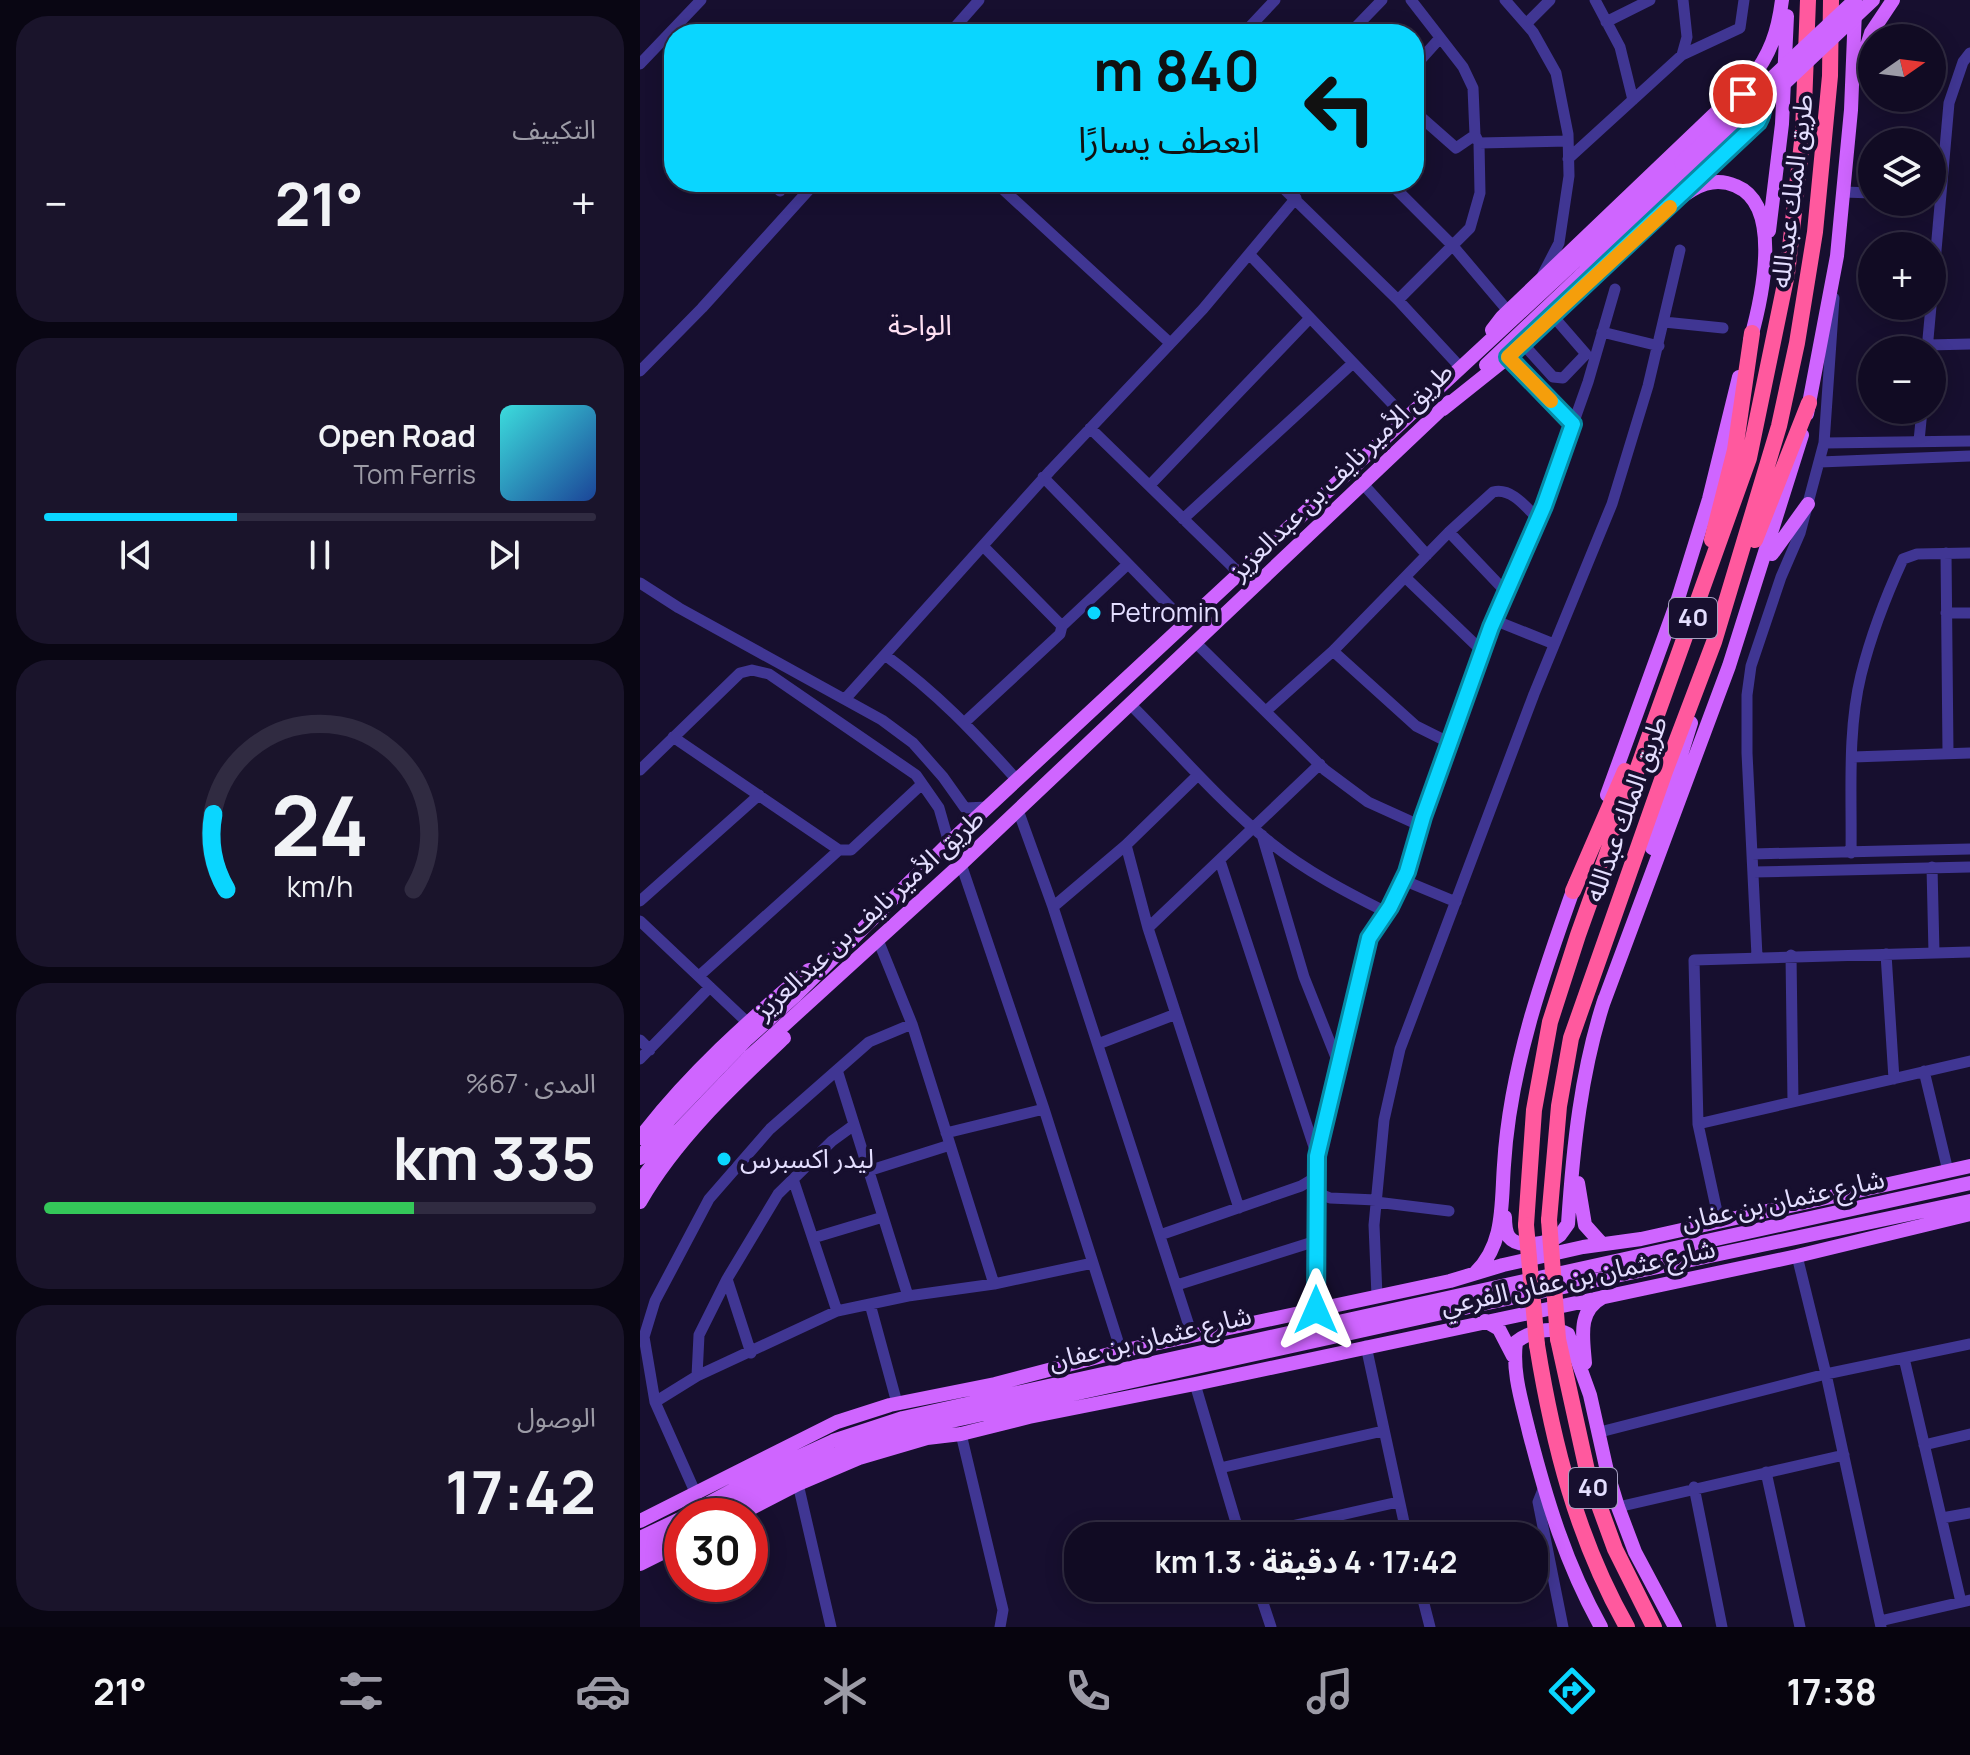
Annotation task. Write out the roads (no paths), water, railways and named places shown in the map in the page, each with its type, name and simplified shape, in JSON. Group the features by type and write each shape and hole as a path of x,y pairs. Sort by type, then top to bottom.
{"highway":[{"name":"طريق الملك عبدالله","path":"1627,1627 1596,1564 1565,1481 1549,1419 1537,1345 1526,1225 1534,1110 1550,1022 1578,935 1749,458 1787,274 1803,133 1808,0"},
{"name":"طريق الملك عبدالله","path":"1654,1627 1615,1549 1588,1475 1558,1339 1549,1220 1559,1106 1571,1038 1714,642 1779,426 1797,343 1817,216 1830,76 1831,0"},
{"path":"1573,891 1688,630 1735,450 1752,333"},
{"path":"1714,642 1809,403"}],"main road":[{"path":"1467,363 1508,311 1750,80 1769,54 1784,0"},
{"path":"1475,1273 1493,1250 1500,1230 1506,1133 1520,1062 1552,946 1677,602 1709,499 1752,333 1767,251 1782,124 1784,0"},
{"path":"1603,1004 1729,666 1798,452 1837,256 1851,110 1855,0"},
{"name":"طريق الأمير نايف بن عبدالعزيز","path":"640,1181 708,1097 1131,705 1443,409 1855,0"},
{"name":"طريق الأمير نايف بن عبدالعزيز","path":"640,1158 669,1120 737,1049 949,843 1406,418 1873,0"},
{"path":"1851,110 1863,53 1871,33 1893,0"},
{"path":"1443,409 1523,344 1679,199 1758,122 1762,116 1761,104 1755,96 1743,94 1713,118"},
{"path":"1679,199 1709,182 1731,183 1742,188 1760,208 1767,251"},
{"path":"1758,578 1779,540 1808,504"},
{"path":"1503,1185 1506,1228 1511,1240 1521,1244 1561,1235 1568,1224 1583,1084 1603,1004 1714,642"},
{"path":"640,1138 662,1109 748,1023 866,925"},
{"path":"640,1202 651,1183 740,1079 834,990 878,940"},
{"path":"1575,1158 1585,1225 1602,1244"},
{"name":"شارع عثمان بن عفان الفرعي","path":"640,1521 837,1422 897,1403 995,1384 1121,1351 1602,1244 1641,1239 1970,1166"},
{"path":"1915,1195 1970,1174"},
{"name":"شارع عثمان بن عفان","path":"719,1498 833,1441 903,1418 1970,1183"},
{"name":"شارع عثمان بن عفان","path":"745,1498 806,1466 892,1434 1970,1201"},
{"name":"شارع عثمان بن عفان الفرعي","path":"768,1499 859,1458 927,1438 961,1434 1029,1417 1797,1256 1970,1212"},
{"path":"1590,1395 1583,1332 1585,1314 1592,1303 1606,1295"},
{"path":"1218,1330 1417,1303"},
{"path":"1392,1341 1478,1305"},
{"path":"1485,1321 1499,1329 1514,1358"},
{"path":"1601,1627 1556,1531 1518,1386 1514,1358 1516,1342 1538,1331 1560,1330 1568,1334 1590,1395 1618,1507 1635,1552 1675,1627"},
{"path":"1130,1382 1311,1358"},
{"name":"شارع عثمان بن عفان","path":"640,1538 664,1527"},
{"path":"640,1552 664,1540"},
{"path":"640,1564 664,1552"}],"street":[{"path":"678,24 701,0"},
{"path":"958,24 979,0"},
{"path":"1252,24 1275,0"},
{"path":"1359,24 1382,0"},
{"path":"1398,300 1470,228 1480,193 1473,88 1463,67 1411,0"},
{"path":"1505,0 1526,24 1556,73 1568,141 1569,176 1559,243 1539,282"},
{"path":"1526,24 1550,0"},
{"path":"1595,0 1620,47 1633,100"},
{"path":"1606,22 1650,0"},
{"path":"1682,55 1687,37 1683,0"},
{"path":"1568,159 1682,55 1740,28 1744,0"},
{"path":"1424,56 1440,38"},
{"path":"640,64 664,39"},
{"path":"1946,128 1949,103 1963,62 1970,53"},
{"path":"1424,120 1456,148 1477,139 1568,141"},
{"path":"640,371 807,192"},
{"path":"1006,192 1170,343"},
{"path":"1289,192 1467,363"},
{"path":"1399,192 1453,246 1508,311"},
{"path":"1844,192 1858,192"},
{"path":"846,698 1043,477 1250,255 1296,198"},
{"path":"1377,1296 1376,1201 1384,1120 1400,1049 1554,644 1612,504 1659,346 1680,250"},
{"path":"1250,255 1406,418"},
{"path":"1757,956 1747,695 1751,666 1781,577 1800,533 1824,443 1837,256"},
{"path":"1317,1156 1369,938 1403,880 1482,651 1538,519 1573,424 1615,289"},
{"path":"1523,344 1553,377 1563,378 1586,354 1553,316"},
{"path":"1150,485 1310,318"},
{"path":"1664,322 1723,328"},
{"path":"1602,332 1659,346"},
{"path":"1946,346 1970,344"},
{"path":"1508,357 1573,424"},
{"path":"1183,519 1353,363"},
{"path":"1919,441 1921,424"},
{"path":"1090,428 1240,574"},
{"path":"1824,443 1970,441"},
{"path":"1820,462 1970,456"},
{"path":"1043,477 1187,624"},
{"path":"1363,484 1427,555"},
{"path":"1266,711 1333,651 1449,532 1493,492 1501,490 1511,494 1538,519"},
{"path":"1449,532 1506,592"},
{"path":"983,546 1062,626"},
{"path":"1946,553 1948,753"},
{"path":"1851,853 1854,724 1861,676 1885,597 1903,559 1917,554 1970,553"},
{"path":"965,722 1060,634 1062,626 1128,564"},
{"path":"1406,578 1482,651"},
{"path":"640,583 679,608 882,720 913,743 965,808 989,807"},
{"path":"1946,613 1970,613"},
{"path":"1494,620 1554,644"},
{"path":"1196,643 1320,764 1368,802 1421,826"},
{"path":"1333,651 1416,726 1450,743"},
{"path":"885,655 928,687 965,722 1017,780"},
{"path":"640,770 740,673 752,670 769,674 916,775 939,808 949,843"},
{"path":"1131,705 1198,775 1258,831 1331,884 1386,912"},
{"path":"673,737 839,850 851,850 922,784"},
{"path":"1853,757 1970,753"},
{"path":"1148,928 1220,861 1258,831 1320,764"},
{"path":"1053,907 1126,845 1198,775"},
{"path":"640,901 759,795"},
{"path":"1018,810 1053,907 1192,1335"},
{"path":"1258,831 1304,977 1339,1065"},
{"path":"1126,845 1148,928 1239,1208"},
{"path":"1752,854 1970,849"},
{"path":"699,976 839,850"},
{"path":"1220,861 1317,1156 1316,1310"},
{"path":"961,864 1121,1351"},
{"path":"1932,867 1934,953"},
{"path":"1753,872 1970,867"},
{"path":"1403,880 1456,902"},
{"path":"640,921 748,1023"},
{"path":"878,940 912,1024 994,1284"},
{"path":"1719,1221 1698,1124 1694,960 1970,952"},
{"path":"1886,954 1894,1079"},
{"path":"1791,955 1793,1102"},
{"path":"640,1059 710,987"},
{"path":"1098,1044 1176,1014"},
{"path":"696,1494 655,1402 644,1337 655,1301 709,1199 770,1129 869,1042 912,1024"},
{"path":"640,1040 650,1050"},
{"path":"1698,1124 1970,1061"},
{"path":"837,1070 908,1296"},
{"path":"1924,1071 1948,1171"},
{"path":"946,1133 1044,1109"},
{"path":"697,1376 699,1335 727,1279 778,1194 832,1141 854,1125"},
{"path":"868,1171 950,1145"},
{"path":"1160,1235 1301,1186 1318,1176"},
{"path":"793,1179 837,1311"},
{"path":"1318,1193 1330,1198 1449,1211"},
{"path":"813,1238 883,1217"},
{"path":"1177,1285 1316,1241"},
{"path":"1797,1256 1881,1624 1966,1601 1942,1518 1904,1358"},
{"path":"655,1402 697,1376 837,1311 1093,1263"},
{"path":"727,1279 751,1353"},
{"path":"870,1304 897,1403"},
{"path":"1600,1432 1826,1374 1970,1344"},
{"path":"1366,1346 1403,1522"},
{"path":"1195,1384 1236,1522"},
{"path":"1220,1468 1383,1431"},
{"path":"961,1434 1003,1610 1000,1627"},
{"path":"1924,1445 1970,1434"},
{"path":"1618,1507 1694,1487 1844,1455"},
{"path":"1766,1472 1800,1627"},
{"path":"798,1484 831,1627"},
{"path":"1544,1487 1538,1502 1563,1627"},
{"path":"1694,1487 1722,1627"},
{"path":"1310,1522 1398,1502"},
{"path":"1942,1518 1970,1513"},
{"path":"1263,1602 1271,1627"},
{"path":"1424,1602 1430,1627"}],"place":[{"name":"Petromin","path":"1094,613"},
{"name":"ليدر اكسبرس","path":"724,1159"}],"district":[{"name":"الواحة","path":"920,325"}]}
